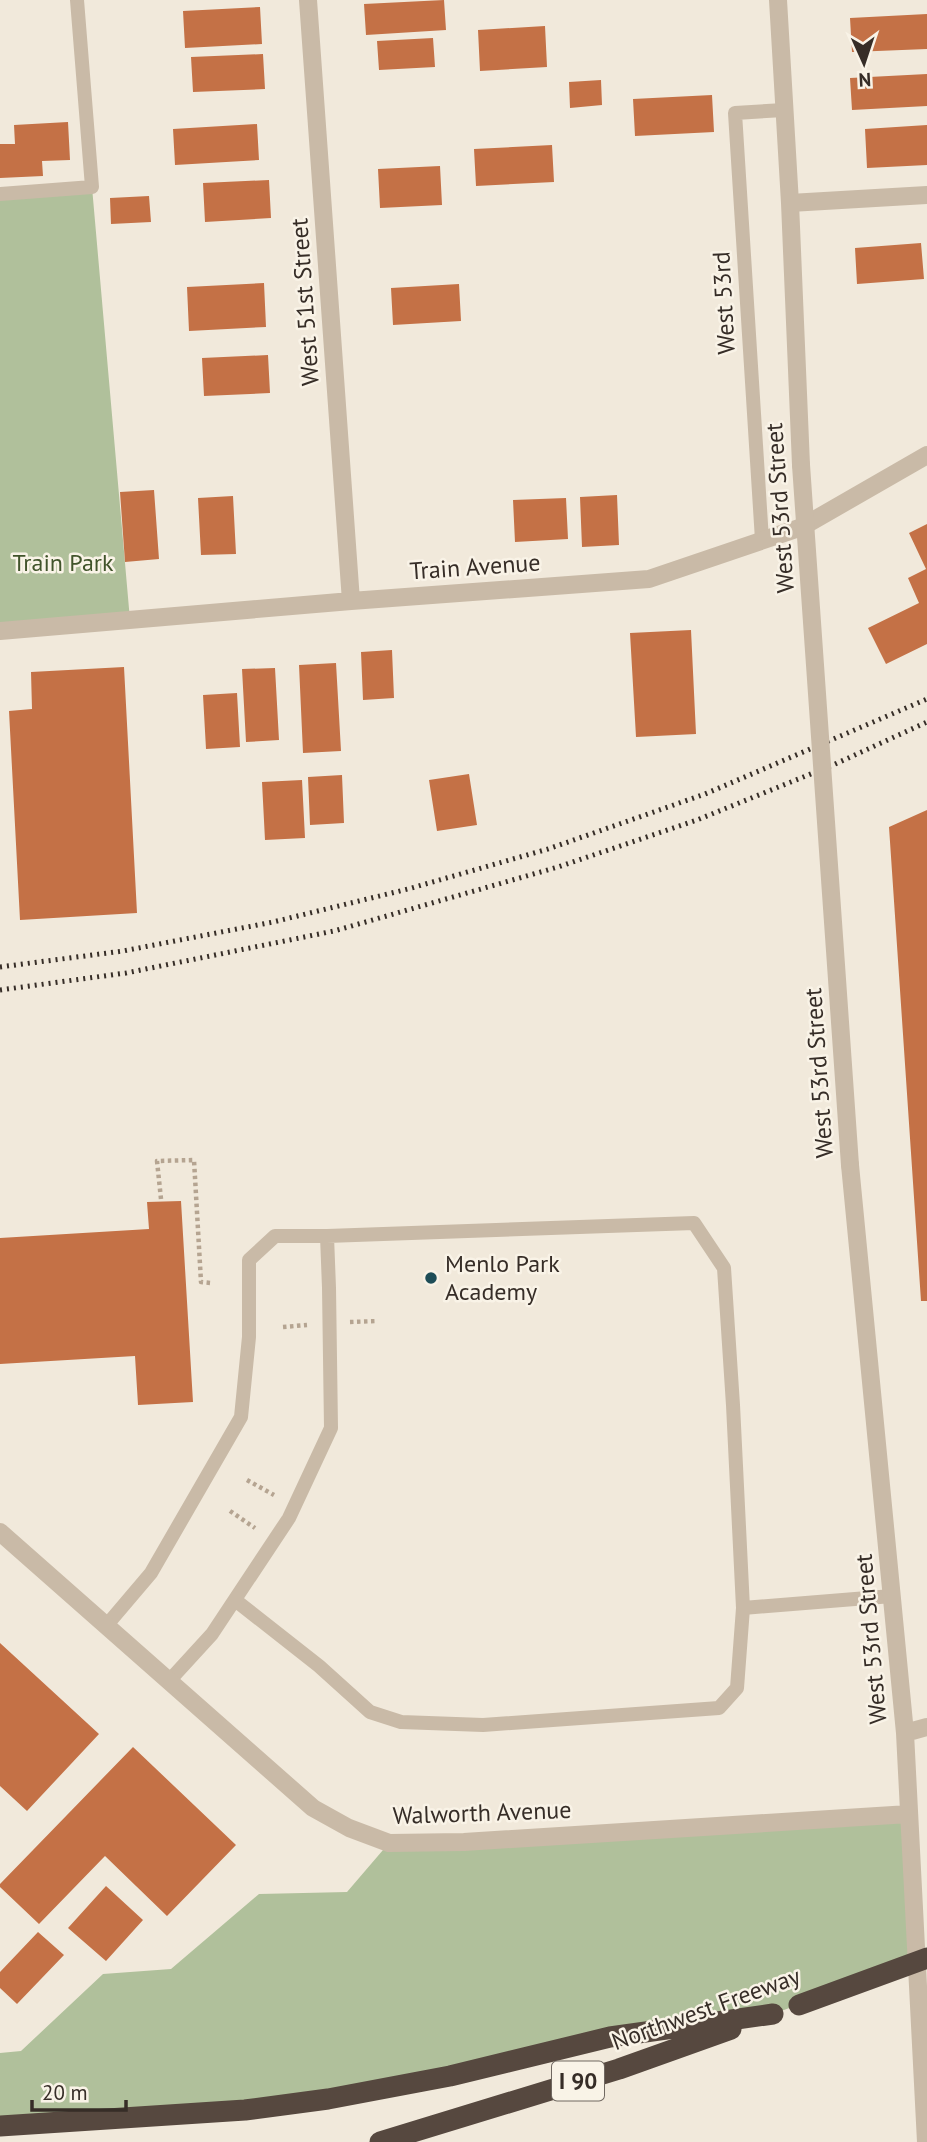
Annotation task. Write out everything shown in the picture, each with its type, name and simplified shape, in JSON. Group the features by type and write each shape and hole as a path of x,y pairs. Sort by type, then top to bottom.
{"highway":[{"name":"Northwest Freeway","path":"380,2142 618,2069 927,1958"},
{"path":"0,2126 245,2109 328,2099 450,2076 610,2037 773,2014"}],"street":[{"name":"West 51st Street","path":"309,0 351,601"},
{"name":"West 53rd Street","path":"778,0 801,465 850,1165 905,1733 926,2142"},
{"path":"790,202 927,195"},
{"name":"Train Avenue","path":"0,631 649,579 802,527 927,455"},
{"name":"Walworth Avenue","path":"0,1532 313,1808 349,1828 389,1843 464,1842 909,1814"},
{"path":"905,1733 927,1727"}],"lane":[{"path":"0,194 92,187 77,0"},
{"name":"West 53rd","path":"762,540 735,113 784,110"},
{"path":"106,1626 152,1573 241,1417 249,1337 249,1260 275,1236 327,1237 694,1223 724,1268 743,1608 737,1688 719,1707 482,1725 401,1721 370,1712 319,1666 234,1601"},
{"path":"169,1681 212,1634 289,1518 331,1428 327,1237"},
{"path":"743,1608 892,1596"}],"path":[{"path":"161,1199 157,1161 194,1160 201,1282 211,1283"},
{"path":"247,1480 295,1506"},
{"path":"230,1511 274,1541"}],"green space":[{"name":"Train Park","path":"92,187 130,620 0,631 0,194"},
{"path":"909,1814 915,1962 773,2014 328,2099 0,2126 0,2053 21,2051 103,1974 171,1969 259,1894 347,1892 389,1843"}],"building":[{"path":"444,0 446,30 366,35 364,4"},
{"path":"260,7 262,44 185,48 183,11"},
{"path":"927,14 927,49 852,52 850,18"},
{"path":"545,26 547,67 480,71 478,30"},
{"path":"433,38 435,67 379,70 377,41"},
{"path":"263,54 265,89 193,92 191,57"},
{"path":"927,74 927,106 852,110 850,78"},
{"path":"601,80 602,105 570,108 569,82"},
{"path":"712,95 714,132 635,136 633,99"},
{"path":"68,122 70,160 42,161 43,176 0,178 0,144 15,144 14,125"},
{"path":"257,124 259,160 175,165 173,129"},
{"path":"927,125 927,165 867,168 865,129"},
{"path":"552,145 554,182 476,186 474,149"},
{"path":"440,166 442,205 380,208 378,169"},
{"path":"269,180 271,218 205,222 203,183"},
{"path":"149,196 151,222 111,224 110,198"},
{"path":"921,243 924,279 857,284 855,248"},
{"path":"264,283 266,327 189,331 187,287"},
{"path":"459,284 461,321 393,325 391,288"},
{"path":"268,355 270,393 204,396 202,358"},
{"path":"154,490 159,559 125,562 120,492"},
{"path":"617,495 619,545 582,547 580,497"},
{"path":"233,496 236,554 201,555 198,498"},
{"path":"566,498 568,539 515,542 513,500"},
{"path":"927,524 927,644 886,664 868,628 919,603 908,578 926,569 909,533"},
{"path":"691,630 696,734 636,737 630,633"},
{"path":"392,650 394,698 363,700 361,652"},
{"path":"336,663 341,751 303,753 299,665"},
{"path":"124,667 137,913 20,920 9,711 32,709 31,672"},
{"path":"275,668 279,740 246,742 242,669"},
{"path":"237,693 240,747 206,749 203,695"},
{"path":"469,774 477,825 437,831 429,780"},
{"path":"342,775 344,823 310,825 308,777"},
{"path":"302,780 305,838 265,840 262,782"},
{"path":"927,810 927,1301 921,1301 889,827"},
{"path":"181,1201 193,1402 138,1405 135,1356 0,1364 0,1238 149,1229 147,1202"},
{"path":"0,1643 99,1734 27,1811 0,1786"},
{"path":"133,1747 236,1845 167,1916 105,1856 39,1924 0,1884"},
{"path":"106,1886 143,1920 106,1961 68,1928"},
{"path":"38,1932 64,1955 17,2004 0,1988 0,1972"}],"railway":[{"path":"0,967 123,951 273,922 408,889 548,849 705,794 927,699"},
{"path":"0,990 126,973 334,931 558,867 697,820 833,765 927,722"}],"place":[{"name":"Menlo Park Academy","path":"431,1278"}]}
